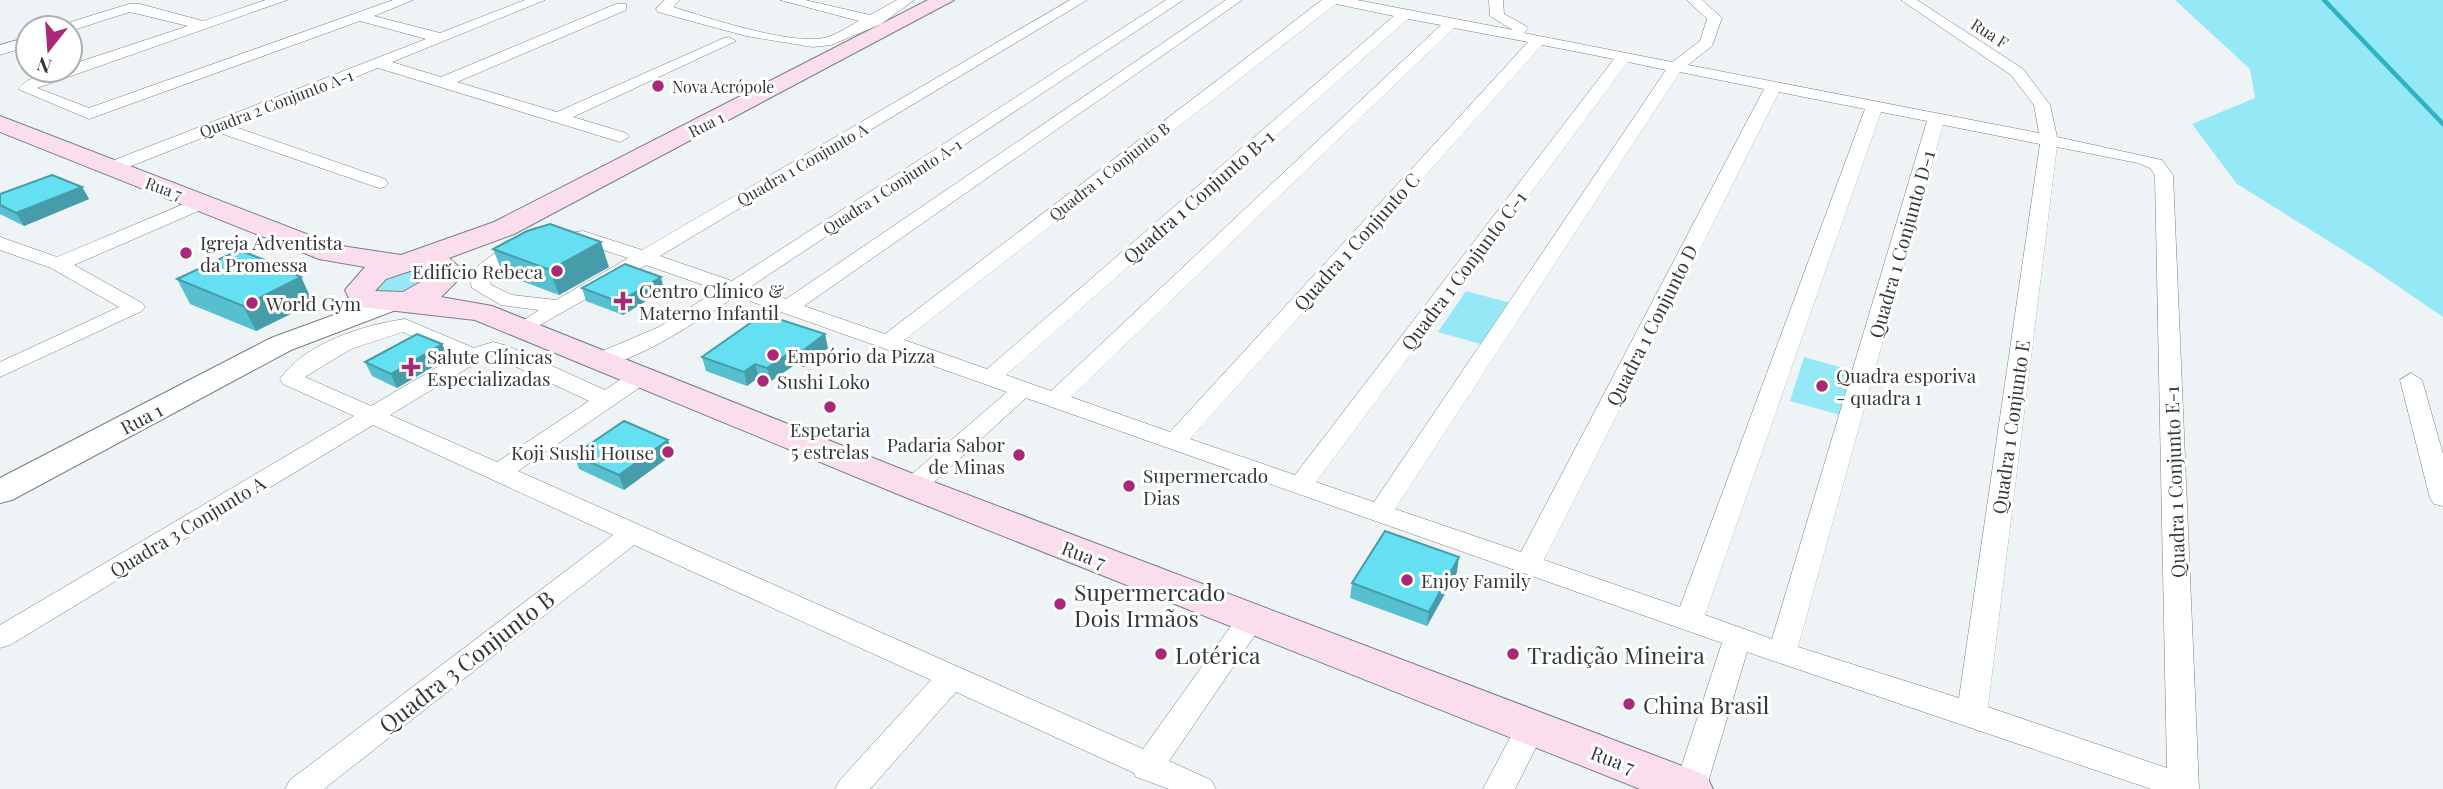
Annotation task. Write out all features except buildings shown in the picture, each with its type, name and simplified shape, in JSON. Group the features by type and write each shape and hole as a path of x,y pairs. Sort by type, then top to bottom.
{"main road":[{"name":"Rua 1","path":"361,287 378,272 504,229 944,0"},
{"name":"Rua 7","path":"0,123 329,253 437,263 445,277 481,312"},
{"name":"Rua 1","path":"396,302 426,293 504,229"},
{"name":"Rua 7","path":"329,253 361,287 368,300 481,312 913,487 1690,789"}],"street":[{"path":"280,0 33,83 26,89 89,114 406,0"},
{"name":"Quadra 2 Conjunto A-1","path":"110,168 538,0"},
{"path":"673,0 662,8 807,43 825,42 907,0"},
{"path":"787,0 871,19 894,27"},
{"name":"Quadra 1 Conjunto A","path":"524,328 1080,0"},
{"name":"Quadra 1 Conjunto A-1","path":"601,360 660,336 1177,0"},
{"path":"787,308 1235,0"},
{"name":"Quadra 1 Conjunto B","path":"888,342 1331,0"},
{"path":"1336,0 2049,139 2143,159 2156,164 2164,175"},
{"path":"1496,0 1497,16 1534,39"},
{"path":"1380,513 1676,66 1700,52 1707,43 1715,18 1694,0"},
{"name":"Rua F","path":"1908,0 2017,72 2042,105"},
{"path":"443,82 621,7"},
{"path":"84,22 129,8 141,8 204,26"},
{"name":"Quadra 1 Conjunto B-1","path":"990,378 1406,13"},
{"path":"360,17 441,38"},
{"path":"1055,400 1451,23"},
{"name":"Quadra 1 Conjunto C","path":"1175,441 1534,39"},
{"path":"558,118 729,41"},
{"name":"Quadra 1 Conjunto C-1","path":"1301,484 1625,56"},
{"path":"377,63 620,137"},
{"name":"Quadra 1 Conjunto D","path":"1529,564 1774,86"},
{"path":"1689,620 1875,105"},
{"name":"Quadra 1 Conjunto E","path":"1972,714 2049,139 2042,105"},
{"name":"Quadra 1 Conjunto D-1","path":"1782,653 1937,117"},
{"path":"216,127 379,183"},
{"name":"Quadra 1 Conjunto E-1","path":"2164,175 2183,788"},
{"path":"58,264 203,202"},
{"path":"557,308 551,304 508,300 482,288 478,276 512,254 534,244 561,238 583,237 1782,653 1972,714 2183,788"},
{"path":"0,243 58,264 135,307 0,370"},
{"path":"281,344 361,287"},
{"path":"281,344 396,302"},
{"path":"607,400 500,351 493,349 473,355 405,325 395,325 351,340 292,375 291,379 953,676 1147,768 1200,789"},
{"name":"Rua 1","path":"0,492 281,344"},
{"name":"Quadra 3 Conjunto A","path":"0,638 473,355"},
{"path":"500,472 641,376"},
{"path":"2411,380 2443,498"},
{"path":"913,487 1022,390"},
{"name":"Quadra 3 Conjunto B","path":"301,789 632,533"},
{"path":"1147,768 1251,619"},
{"path":"1690,789 1738,637"},
{"path":"851,789 953,676"},
{"path":"1499,789 1531,727"}],"shaded area":[{"path":"2175,0 2443,0 2443,317 2370,267 2237,184 2192,124 2255,98 2250,69"},
{"path":"433,267 435,283 381,298 369,285 380,275"},
{"path":"1466,291 1511,303 1484,345 1438,332"},
{"name":"Quadra esporiva - quadra 1","path":"1804,357 1854,371 1840,415 1790,401"}],"waterway":[{"path":"2324,0 2443,124"}],"place":[{"name":"Nova Acrópole","path":"658,86"},
{"name":"Igreja Adventista da Promessa","path":"186,253"},
{"name":"Edifício Rebeca","path":"557,271"},
{"name":"Centro Clínico & Materno Infantil","path":"623,301"},
{"name":"World Gym","path":"252,303"},
{"name":"Empório da Pizza","path":"773,355"},
{"name":"Salute Clínicas Especializadas","path":"411,367"},
{"name":"Sushi Loko","path":"763,381"},
{"name":"Quadra esporiva - quadra 1","path":"1822,386"},
{"name":"Espetaria 5 estrelas","path":"830,407"},
{"name":"Koji Sushi House","path":"668,452"},
{"name":"Padaria Sabor de Minas","path":"1019,455"},
{"name":"Supermercado Dias","path":"1129,486"},
{"name":"Enjoy Family","path":"1407,580"},
{"name":"Supermercado Dois Irmãos","path":"1060,604"},
{"name":"Lotérica","path":"1161,654"},
{"name":"Tradição Mineira","path":"1513,654"},
{"name":"China Brasil","path":"1629,704"}]}
